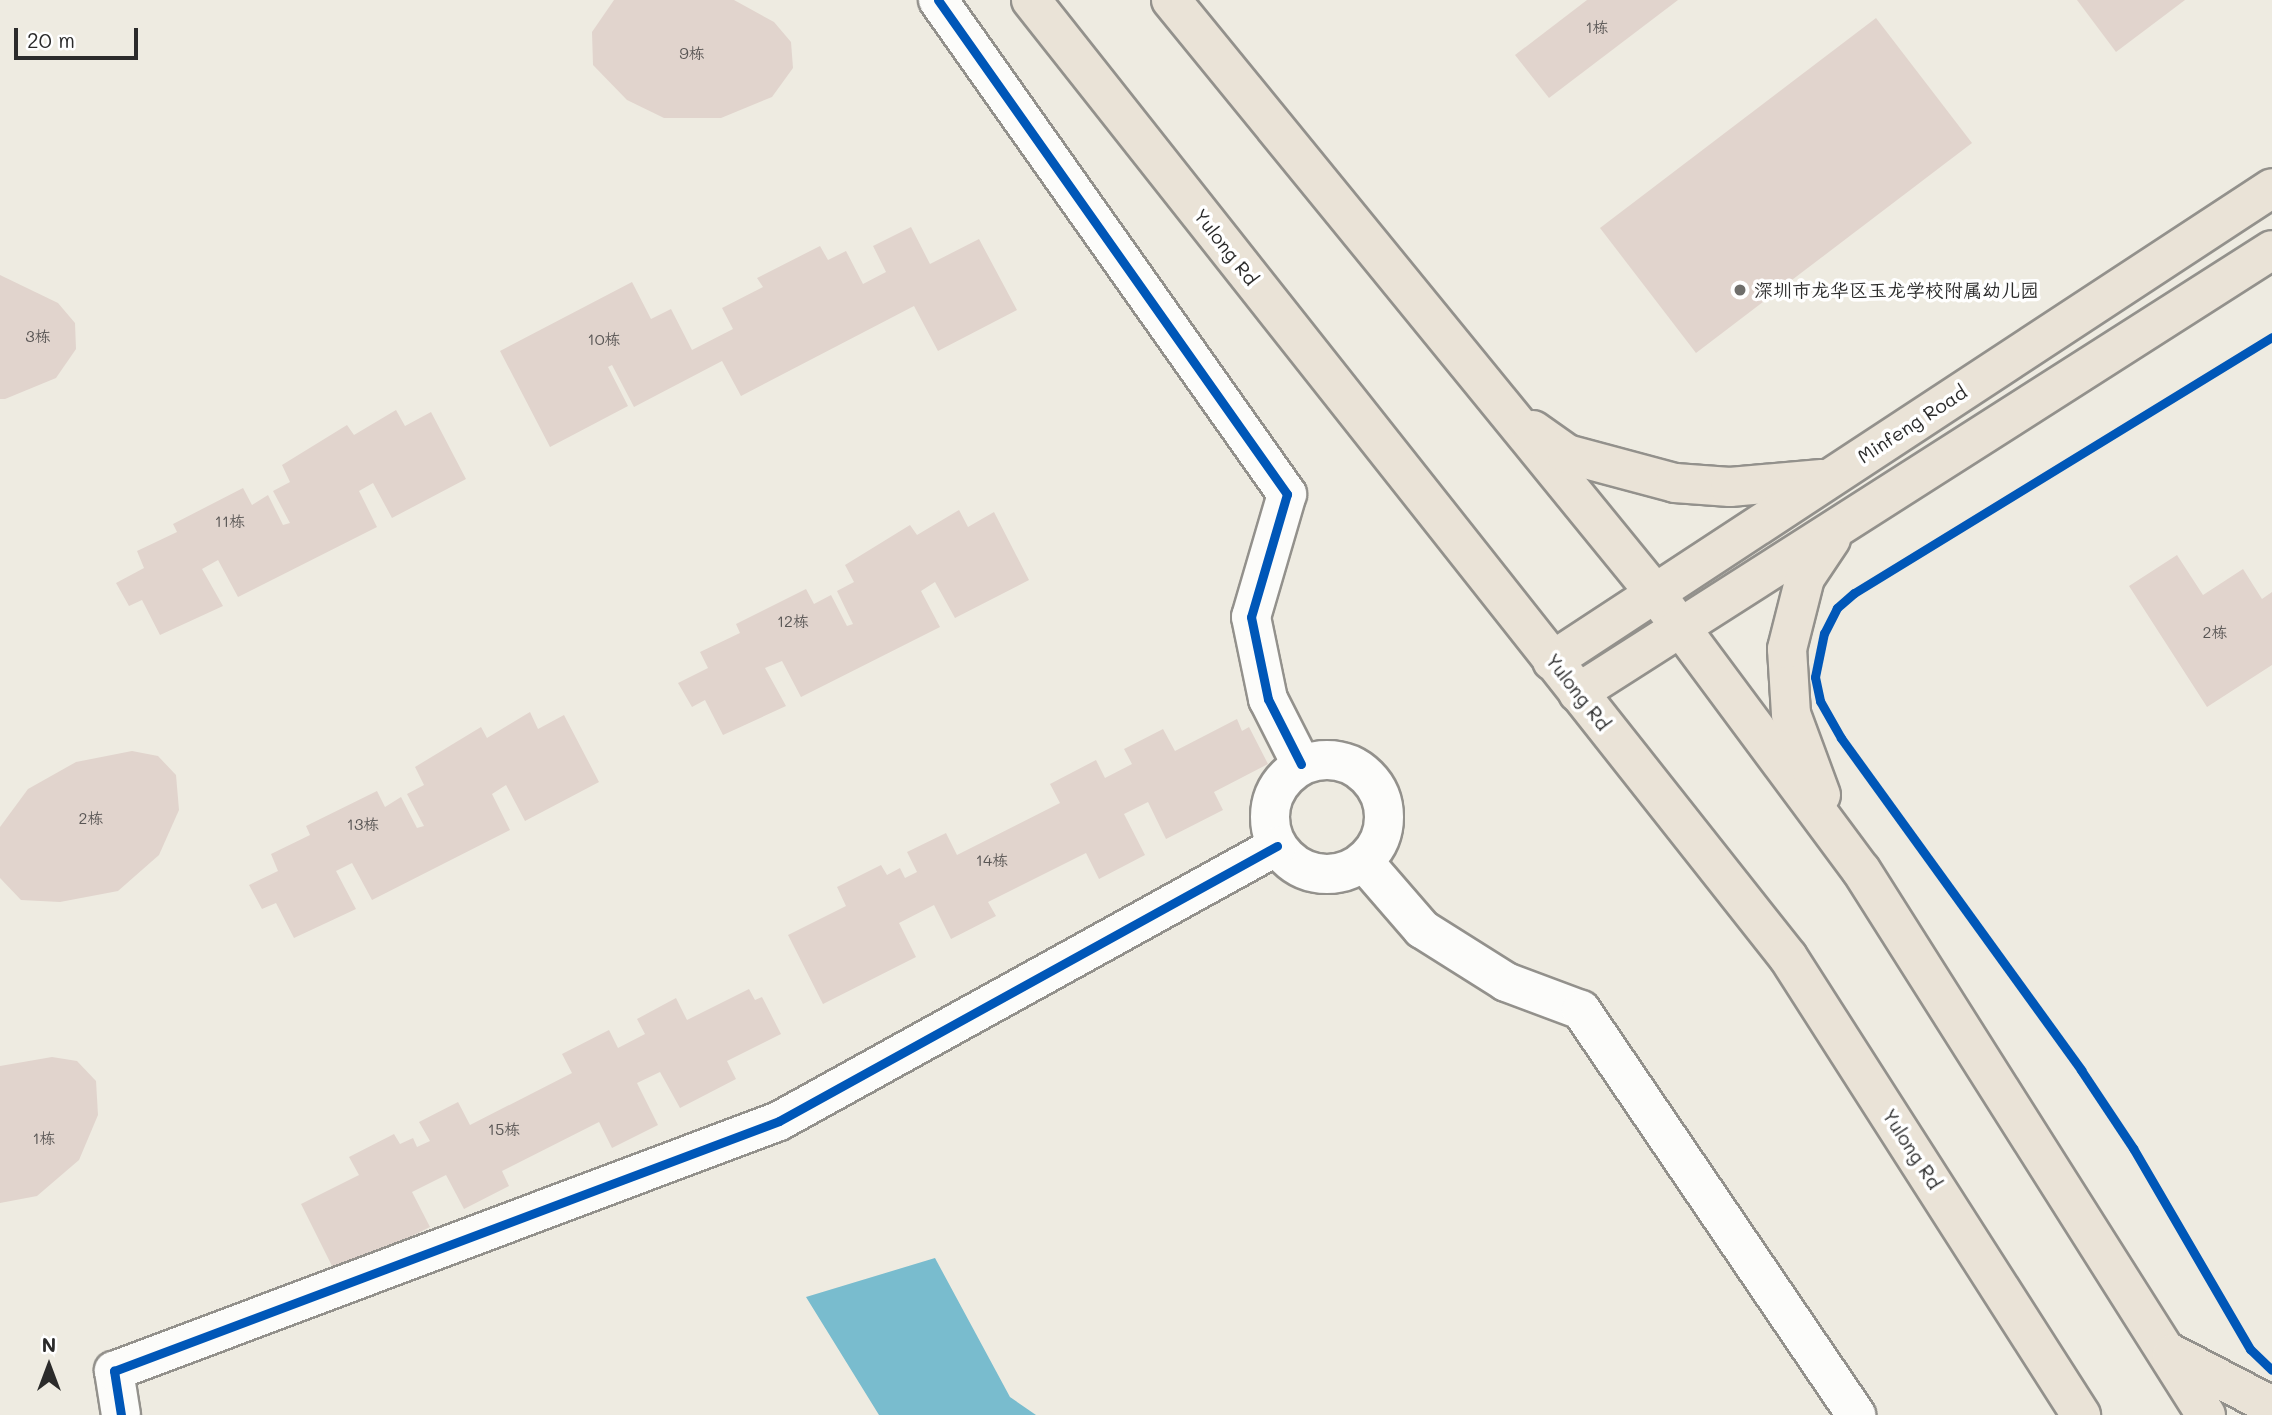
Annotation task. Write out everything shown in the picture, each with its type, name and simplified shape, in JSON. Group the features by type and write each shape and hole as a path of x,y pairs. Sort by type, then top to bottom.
{"main road":[{"name":"Yulong Rd","path":"1031,0 1788,957 2081,1415"},
{"path":"1171,0 1499,407 1655,593 1836,837 2170,1353 2206,1415"},
{"name":"Minfeng Road","path":"1552,661 2272,188"},
{"path":"1578,693 2272,250"},
{"path":"1499,407 1567,454 1675,483 1730,487 1831,477"},
{"path":"1836,837 1791,714 1787,649 1805,578 1844,524"},
{"path":"2170,1353 2272,1406"}],"street":[{"path":"938,0 1287,494 1251,617 1268,699 1301,764"},
{"path":"1321,759 1351,764 1367,774 1380,793 1385,810 1382,835 1364,862 1330,874 1310,872 1292,863 1277,846 1269,812 1276,789 1301,764 1321,759"},
{"path":"121,1415 114,1371 779,1121 1277,846"},
{"path":"1364,862 1422,929 1506,982 1581,1010 1856,1415"}],"water":[{"path":"935,1258 1010,1397 1036,1415 879,1415 806,1297"}],"building":[{"path":"614,0 734,0 774,22 791,42 793,68 772,97 721,118 664,118 627,100 593,65 592,32"},
{"path":"1587,0 1678,0 1549,98 1515,55"},
{"path":"2077,0 2185,0 2116,52"},
{"path":"1876,18 1972,143 1696,353 1600,228"},
{"path":"911,227 930,264 979,239 1017,310 938,351 914,306 741,396 722,361 634,407 612,365 608,367 628,406 550,447 500,351 632,282 651,319 671,309 692,350 733,329 722,308 763,287 757,278 820,246 828,260 846,251 863,284 886,272 873,246"},
{"path":"0,275 58,303 75,323 76,349 56,378 5,399 0,399"},
{"path":"396,410 405,426 431,412 466,479 392,518 373,483 359,491 377,527 238,597 218,560 202,569 223,606 160,635 142,600 129,606 116,583 144,568 137,551 177,532 173,524 243,488 252,505 268,495 283,525 290,523 273,491 290,482 282,465 347,425 354,435"},
{"path":"959,510 968,527 994,512 1029,580 955,618 935,582 921,591 940,627 801,697 782,661 765,668 786,706 723,735 705,700 692,707 678,683 708,668 700,652 740,633 736,624 806,589 814,604 831,595 847,626 853,624 837,591 854,582 845,565 910,525 917,535"},
{"path":"2177,555 2203,595 2243,569 2262,599 2272,592 2272,665 2207,707 2129,586"},
{"path":"530,712 538,729 564,715 599,782 525,821 506,785 492,794 510,830 372,900 352,863 336,871 356,909 294,938 276,903 262,909 249,885 278,871 271,854 310,835 306,826 377,791 385,807 401,797 417,828 424,826 407,794 424,785 415,767 481,727 487,738"},
{"path":"1237,719 1242,731 1249,727 1268,764 1214,792 1223,810 1166,839 1148,802 1124,814 1145,855 1099,879 1086,853 988,902 996,916 951,939 934,905 899,923 916,957 823,1004 788,935 846,906 837,887 881,865 887,875 900,868 905,878 917,872 907,852 946,833 957,855 1060,803 1050,784 1096,760 1105,778 1132,764 1124,749 1163,729 1175,751"},
{"path":"132,751 158,756 176,775 179,810 159,855 118,891 60,902 21,900 0,878 0,827 28,789 76,762"},
{"path":"749,989 755,1000 762,997 781,1034 727,1061 736,1079 680,1108 660,1072 637,1083 658,1125 612,1148 599,1122 502,1171 509,1186 464,1209 446,1175 412,1192 430,1227 336,1274 301,1204 359,1175 349,1157 394,1134 400,1144 413,1138 417,1147 430,1141 419,1122 458,1102 470,1125 572,1073 562,1054 609,1030 618,1048 645,1034 637,1019 676,998 687,1020"},
{"path":"52,1057 77,1061 96,1081 98,1115 79,1160 37,1196 0,1203 0,1066"}],"cycle path":[{"path":"938,0 1287,494 1251,617 1268,699 1301,764"},
{"path":"2272,337 1854,593 1837,608 1824,633 1815,677 1820,701 1841,738 2081,1070 2133,1148 2250,1349 2272,1370"},
{"path":"121,1415 114,1371 779,1121 1277,846"}],"place":[{"name":"深圳市龙华区玉龙学校附属幼儿园","path":"1740,290"}]}
